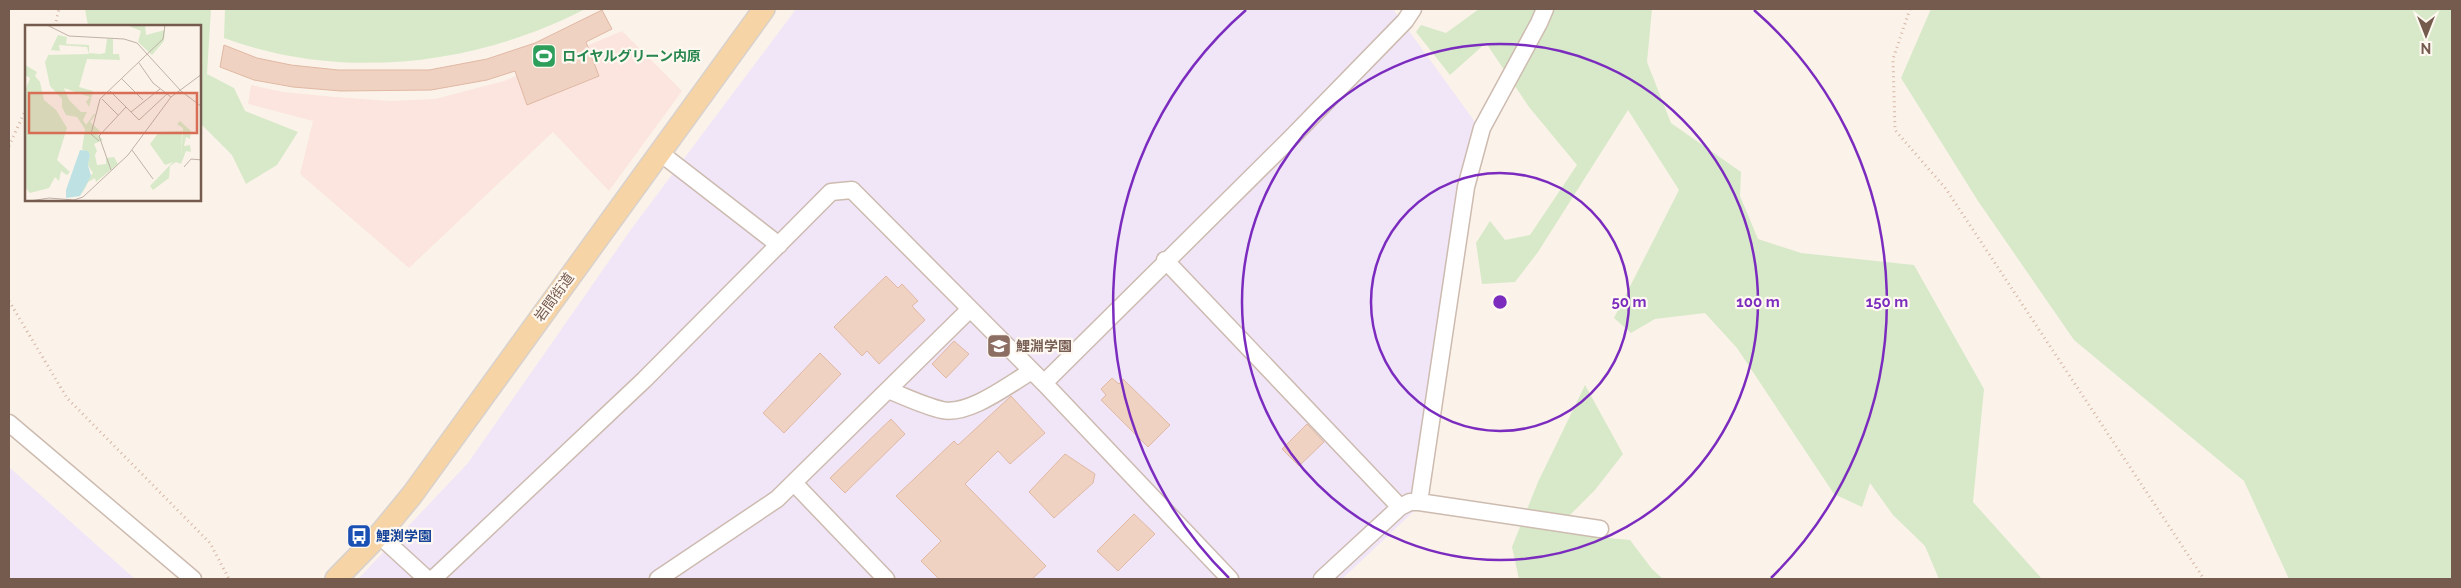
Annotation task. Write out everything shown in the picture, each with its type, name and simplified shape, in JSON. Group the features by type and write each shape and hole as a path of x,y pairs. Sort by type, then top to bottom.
{"main road":[{"name":"岩間街道","path":"336,579 379,535 443,453 764,9"}],"street":[{"path":"1419,502 1466,187 1482,128 1540,22 1545,9"},
{"path":"1044,383 1165,260 1290,139 1409,15"},
{"path":"660,152 779,245"},
{"path":"432,579 644,380 831,192 852,190 1044,383 1230,579"},
{"path":"1165,260 1400,507"},
{"path":"658,579 760,511 794,483 970,309"},
{"path":"888,390 943,410 956,411 969,408 1032,371"},
{"path":"9,424 194,579"},
{"path":"794,483 886,579"},
{"path":"1322,579 1400,507 1410,502 1600,529"},
{"path":"379,535 426,579"}],"path":[{"path":"55,25 59,9"},
{"path":"1910,9 1893,59 1895,130 1946,189 2204,579"},
{"path":"9,146 25,112"},
{"path":"9,301 68,398 210,543 229,579"}],"shaded area":[{"name":"鯉淵学園","path":"796,9 1393,9 1478,126 1428,498 1342,579 358,579 468,463 632,228"},
{"path":"622,31 682,91 609,191 553,132 409,268 300,174 313,121 248,104 251,85 283,92 335,97 390,101 435,99 504,81"},
{"path":"9,467 135,579 9,579"}],"green space":[{"path":"85,9 211,9 207,74 234,88 245,111 298,132 277,165 246,184 232,155 201,124 201,25 88,25"},
{"path":"225,9 585,9 543,28 499,44 453,55 407,61 361,63 314,60 269,51 224,38"},
{"path":"1479,9 1652,9 1647,62 1671,123 1741,172 1740,196 1758,239 1801,253 1914,265 1984,389 1973,502 2042,579 1939,579 1925,546 1893,515 1870,483 1862,507 1834,494 1737,348 1705,313 1655,319 1631,333 1614,318 1679,190 1628,110 1538,252 1515,282 1482,284 1476,243 1490,221 1505,240 1530,235 1577,165 1529,107 1486,43 1450,75 1416,32 1421,25 1446,33"},
{"path":"1931,9 2452,9 2452,579 2289,579 2244,481 2074,340 1978,201 1901,78"},
{"path":"1585,385 1623,454 1595,490 1558,527 1597,537 1630,540 1652,569 1663,579 1519,579 1512,547 1538,482"}],"building":[{"name":"ロイヤルグリーン内原","path":"602,10 612,29 586,42 599,76 527,105 515,71 487,80 431,90 341,91 293,87 254,80 220,67 224,45 257,58 291,65 338,70 429,70 487,59 535,43"},
{"path":"886,276 898,288 902,284 918,301 912,306 925,320 879,364 867,351 862,356 834,327"},
{"path":"954,341 969,354 946,378 932,364"},
{"path":"820,353 841,374 784,433 763,413"},
{"path":"1112,378 1119,384 1123,379 1170,425 1148,447 1101,400 1106,395 1101,389"},
{"path":"1011,396 1045,433 1010,464 998,451 965,484 1046,566 1032,579 939,579 921,561 941,541 896,496 954,441 958,445"},
{"path":"891,419 905,434 845,493 830,478"},
{"path":"1307,424 1324,442 1299,466 1282,449"},
{"path":"1065,454 1095,474 1093,483 1054,518 1029,492"},
{"path":"1134,514 1155,534 1118,571 1097,551"}],"place":[{"name":"ロイヤルグリーン内原","path":"544,56"},
{"name":"鯉淵学園","path":"999,346"},
{"name":"鯉渕学園","path":"359,536"}]}
